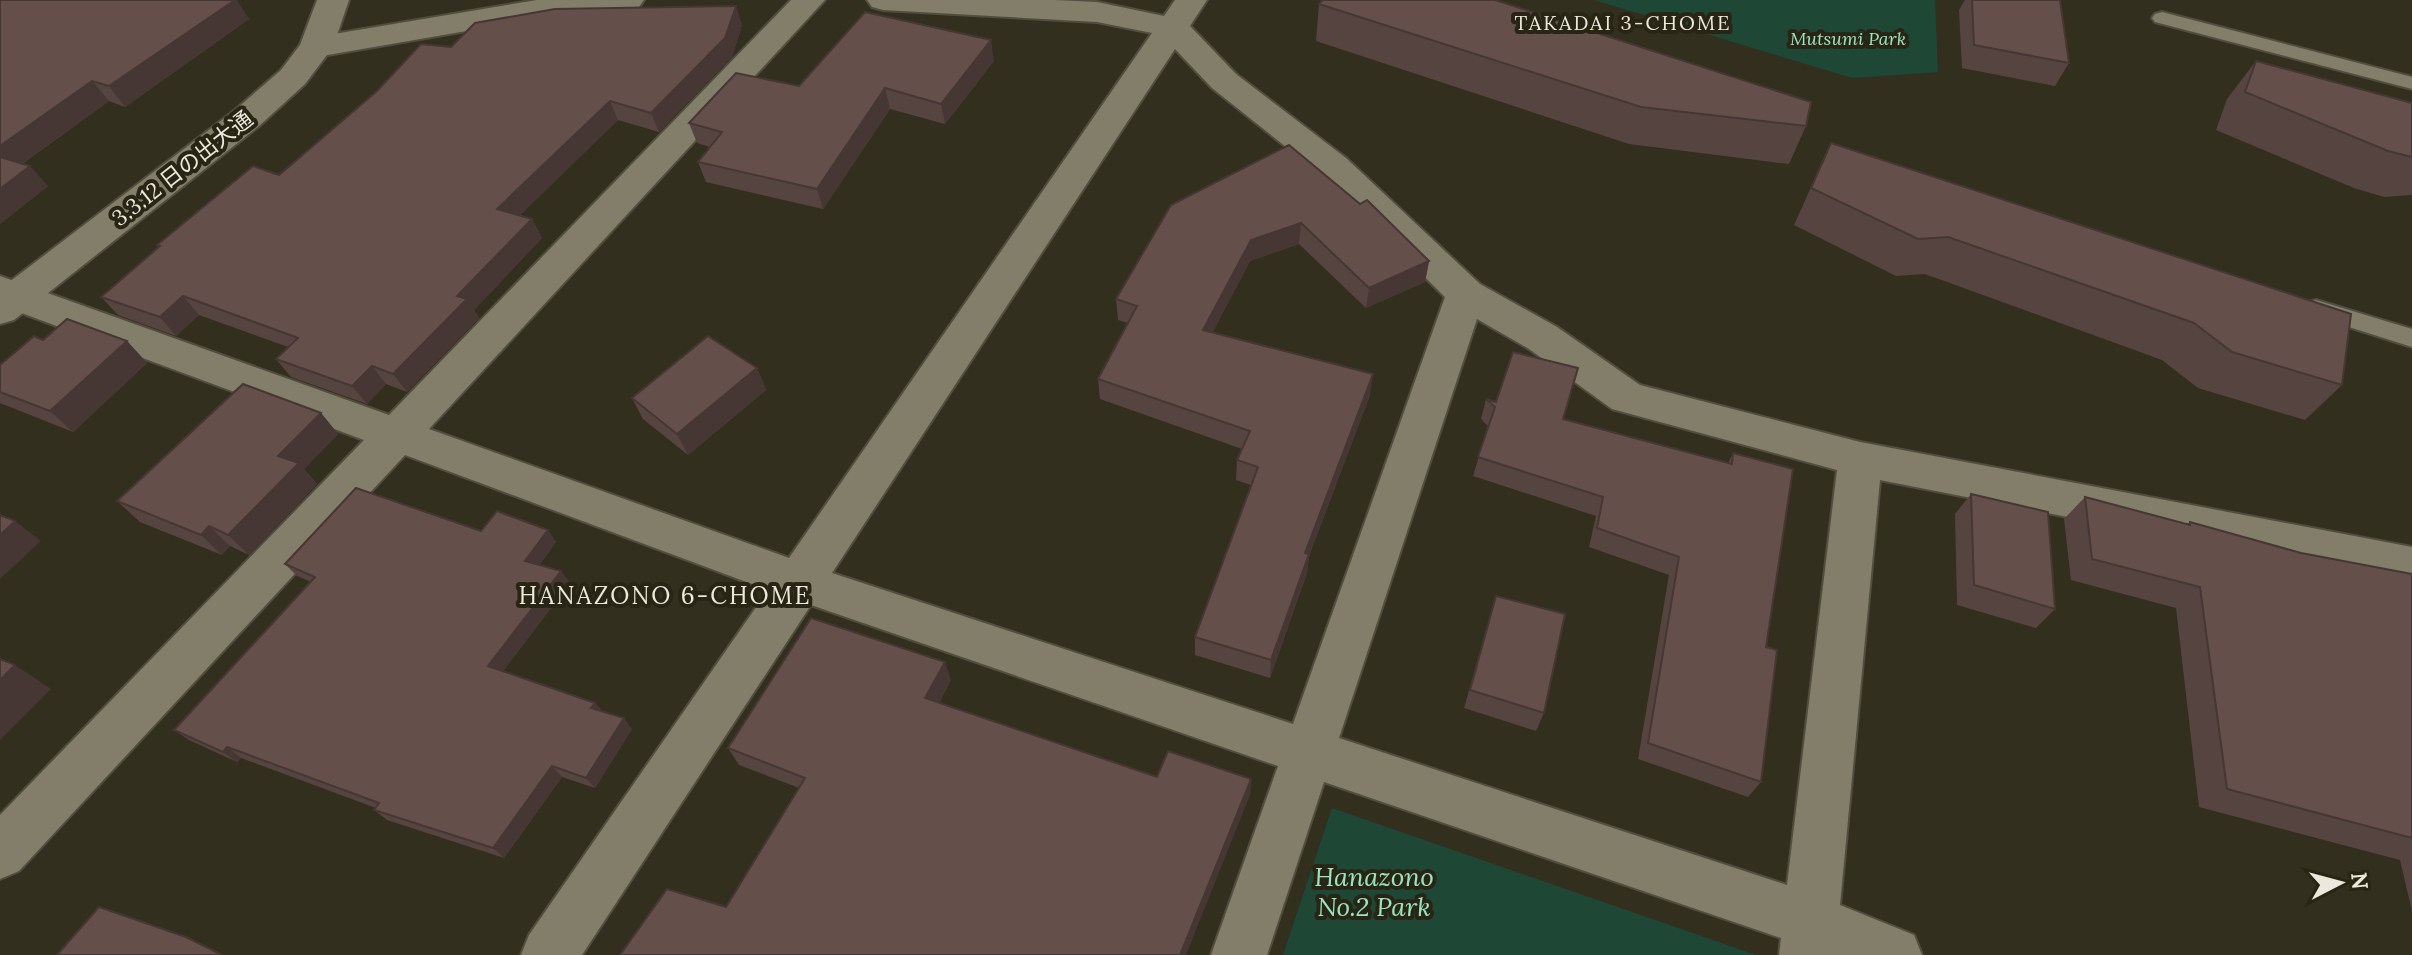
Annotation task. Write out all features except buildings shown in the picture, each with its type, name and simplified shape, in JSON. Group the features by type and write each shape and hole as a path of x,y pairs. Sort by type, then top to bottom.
{"street":[{"name":"3.3.12 日の出大通","path":"6,298 247,118 293,77 316,47 333,0"},
{"path":"316,47 527,6 628,0"},
{"path":"0,853 809,0"},
{"path":"883,0 1097,12 1182,13"},
{"path":"1182,13 1224,81 1333,166 1466,294 1543,338 1627,398 1860,459 2412,566"},
{"path":"549,955 1182,13"},
{"path":"1239,955 1466,294"},
{"path":"6,298 800,582 1310,753 1808,938 1894,955"},
{"path":"1808,938 1860,459"}],"lane":[{"path":"2162,18 2412,83"},
{"path":"2292,301 2412,338"}],"green space":[{"name":"Mutsumi Park","path":"1594,0 1935,0 1938,72 1852,78"},
{"name":"Hanazono No.2 Park","path":"1332,808 1756,955 1283,955"}],"district":[{"name":"TAKADAI 3-CHOME","path":"1623,22"},
{"name":"HANAZONO 6-CHOME","path":"665,595"}]}
